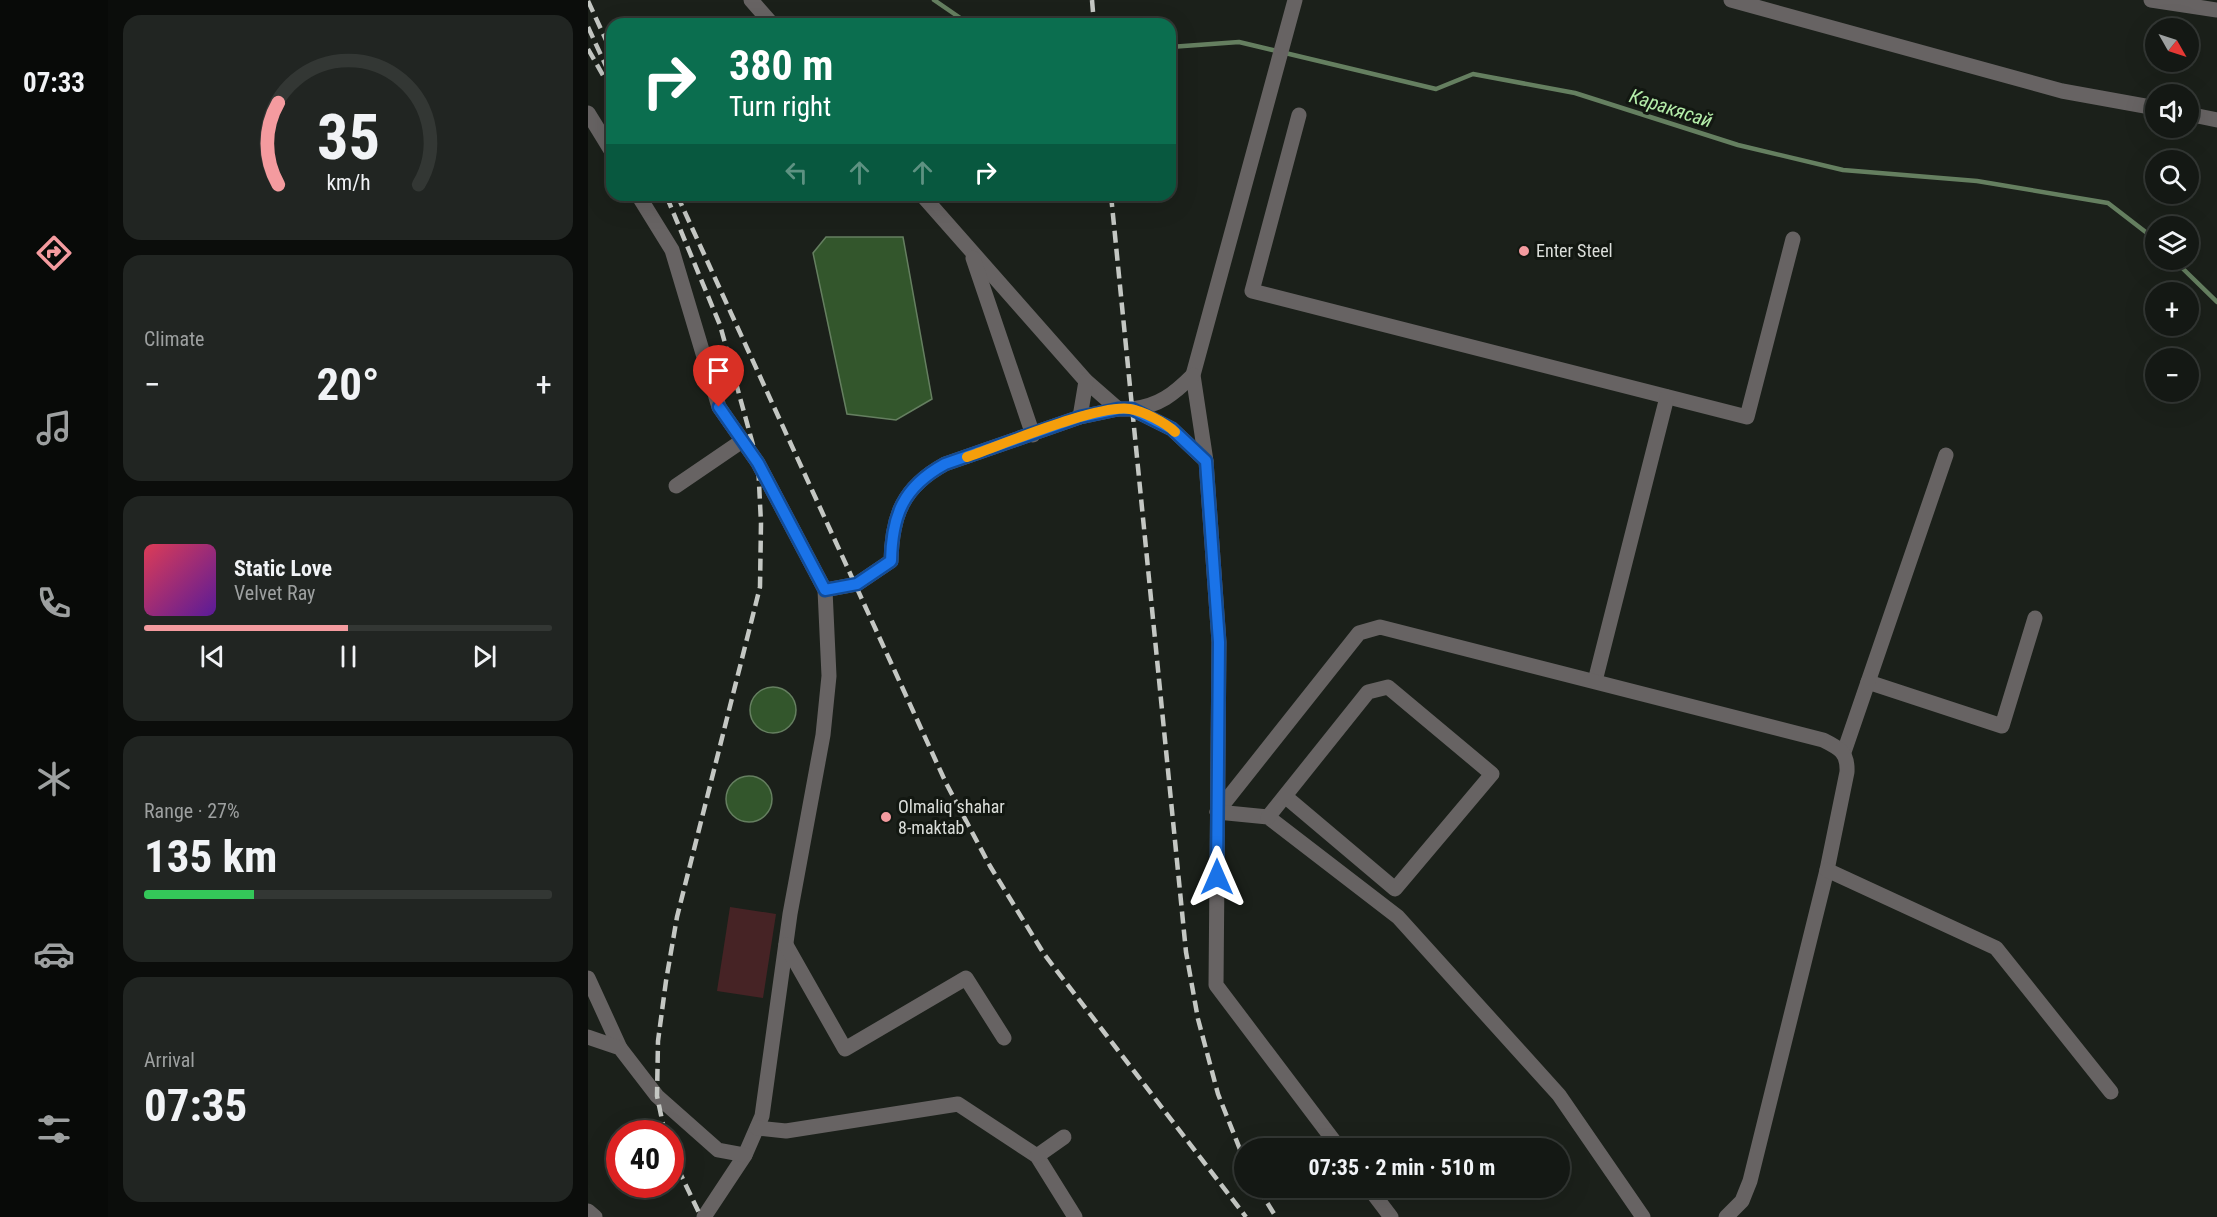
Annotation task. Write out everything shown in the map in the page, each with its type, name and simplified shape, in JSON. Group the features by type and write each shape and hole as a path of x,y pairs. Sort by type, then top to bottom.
{"street":[{"path":"751,0 767,18"},
{"path":"1295,0 1193,375 1206,461 1219,642 1216,984 1332,1138"},
{"path":"1731,0 2062,91 2145,106"},
{"path":"2151,0 2217,10"},
{"path":"588,112 606,142"},
{"path":"1299,115 1252,291 1747,417 1793,239"},
{"path":"2199,116 2217,120"},
{"path":"642,201 672,250 719,407 758,463 825,590 829,676 823,735 808,807 762,1116 745,1155 704,1217"},
{"path":"927,201 1086,381 1125,409 1172,429 1206,461"},
{"path":"970,249 1033,435"},
{"path":"825,590 857,584 891,561 896,514 907,496 925,476 945,464 1080,417 1160,403 1174,395 1193,375"},
{"path":"1080,417 1086,381"},
{"path":"1595,681 1668,397"},
{"path":"676,486 742,441"},
{"path":"1844,752 1946,455"},
{"path":"1868,682 2002,726 2035,618"},
{"path":"1217,812 1359,633 1380,627 1823,740 1844,752 1848,759 1847,772 1827,870 1750,1181 1742,1201 1726,1217"},
{"path":"1268,817 1368,692 1388,687 1492,774 1395,889 1286,796"},
{"path":"1217,812 1268,817 1398,917 1559,1095 1643,1217"},
{"path":"1827,870 1996,948 2111,1092"},
{"path":"786,945 845,1049 966,978 1004,1038"},
{"path":"588,978 620,1048 657,1096 718,1150 745,1155"},
{"path":"588,1037 620,1048"},
{"path":"757,1128 786,1131 958,1104 1037,1155 1075,1217"},
{"path":"1037,1155 1064,1137"},
{"path":"1377,1198 1391,1217"},
{"path":"588,1210 595,1217"}],"shaded area":[{"path":"826,237 903,237 932,399 896,420 847,414 813,253"},
{"path":"778,687 790,693 795,701 795,719 790,727 782,732 768,733 756,727 751,719 750,705 756,693 764,688"},
{"path":"754,776 766,782 771,790 771,808 766,816 758,821 744,822 736,819 729,812 726,794 729,786 736,779"},
{"path":"730,907 776,914 763,998 717,991"}],"waterway":[{"name":"Каракясай","path":"934,0 960,18"},
{"name":"Каракясай","path":"1176,47 1239,42 1436,89 1473,74 1575,93 1738,145 1843,170 1977,181 2108,203 2145,232"},
{"name":"Каракясай","path":"2184,270 2217,302"}],"railway":[{"path":"1092,0 1094,18"},
{"path":"588,1 606,40"},
{"path":"588,27 606,66"},
{"path":"588,49 606,80"},
{"path":"662,1120 657,1096 658,1041 666,981 677,917 760,587 761,523 758,463 720,325 668,201"},
{"path":"680,201 946,783 990,866 1044,954 1246,1217"},
{"path":"1112,201 1186,952 1198,1019 1218,1094 1235,1138"},
{"path":"684,1181 701,1217"},
{"path":"1264,1198 1276,1217"}],"slow traffic":[{"path":"967,457 1080,417 1118,409 1132,409 1175,432"}],"place":[{"name":"Enter Steel","path":"1524,251"},
{"name":"Olmaliq shahar 8-maktab","path":"886,817"}],"route":[{"path":"719,407 758,463 825,590 857,584 891,561 896,514 907,496 925,476 945,464 1080,417 1118,409 1132,409 1172,429 1206,461 1219,642 1217,877"}]}
